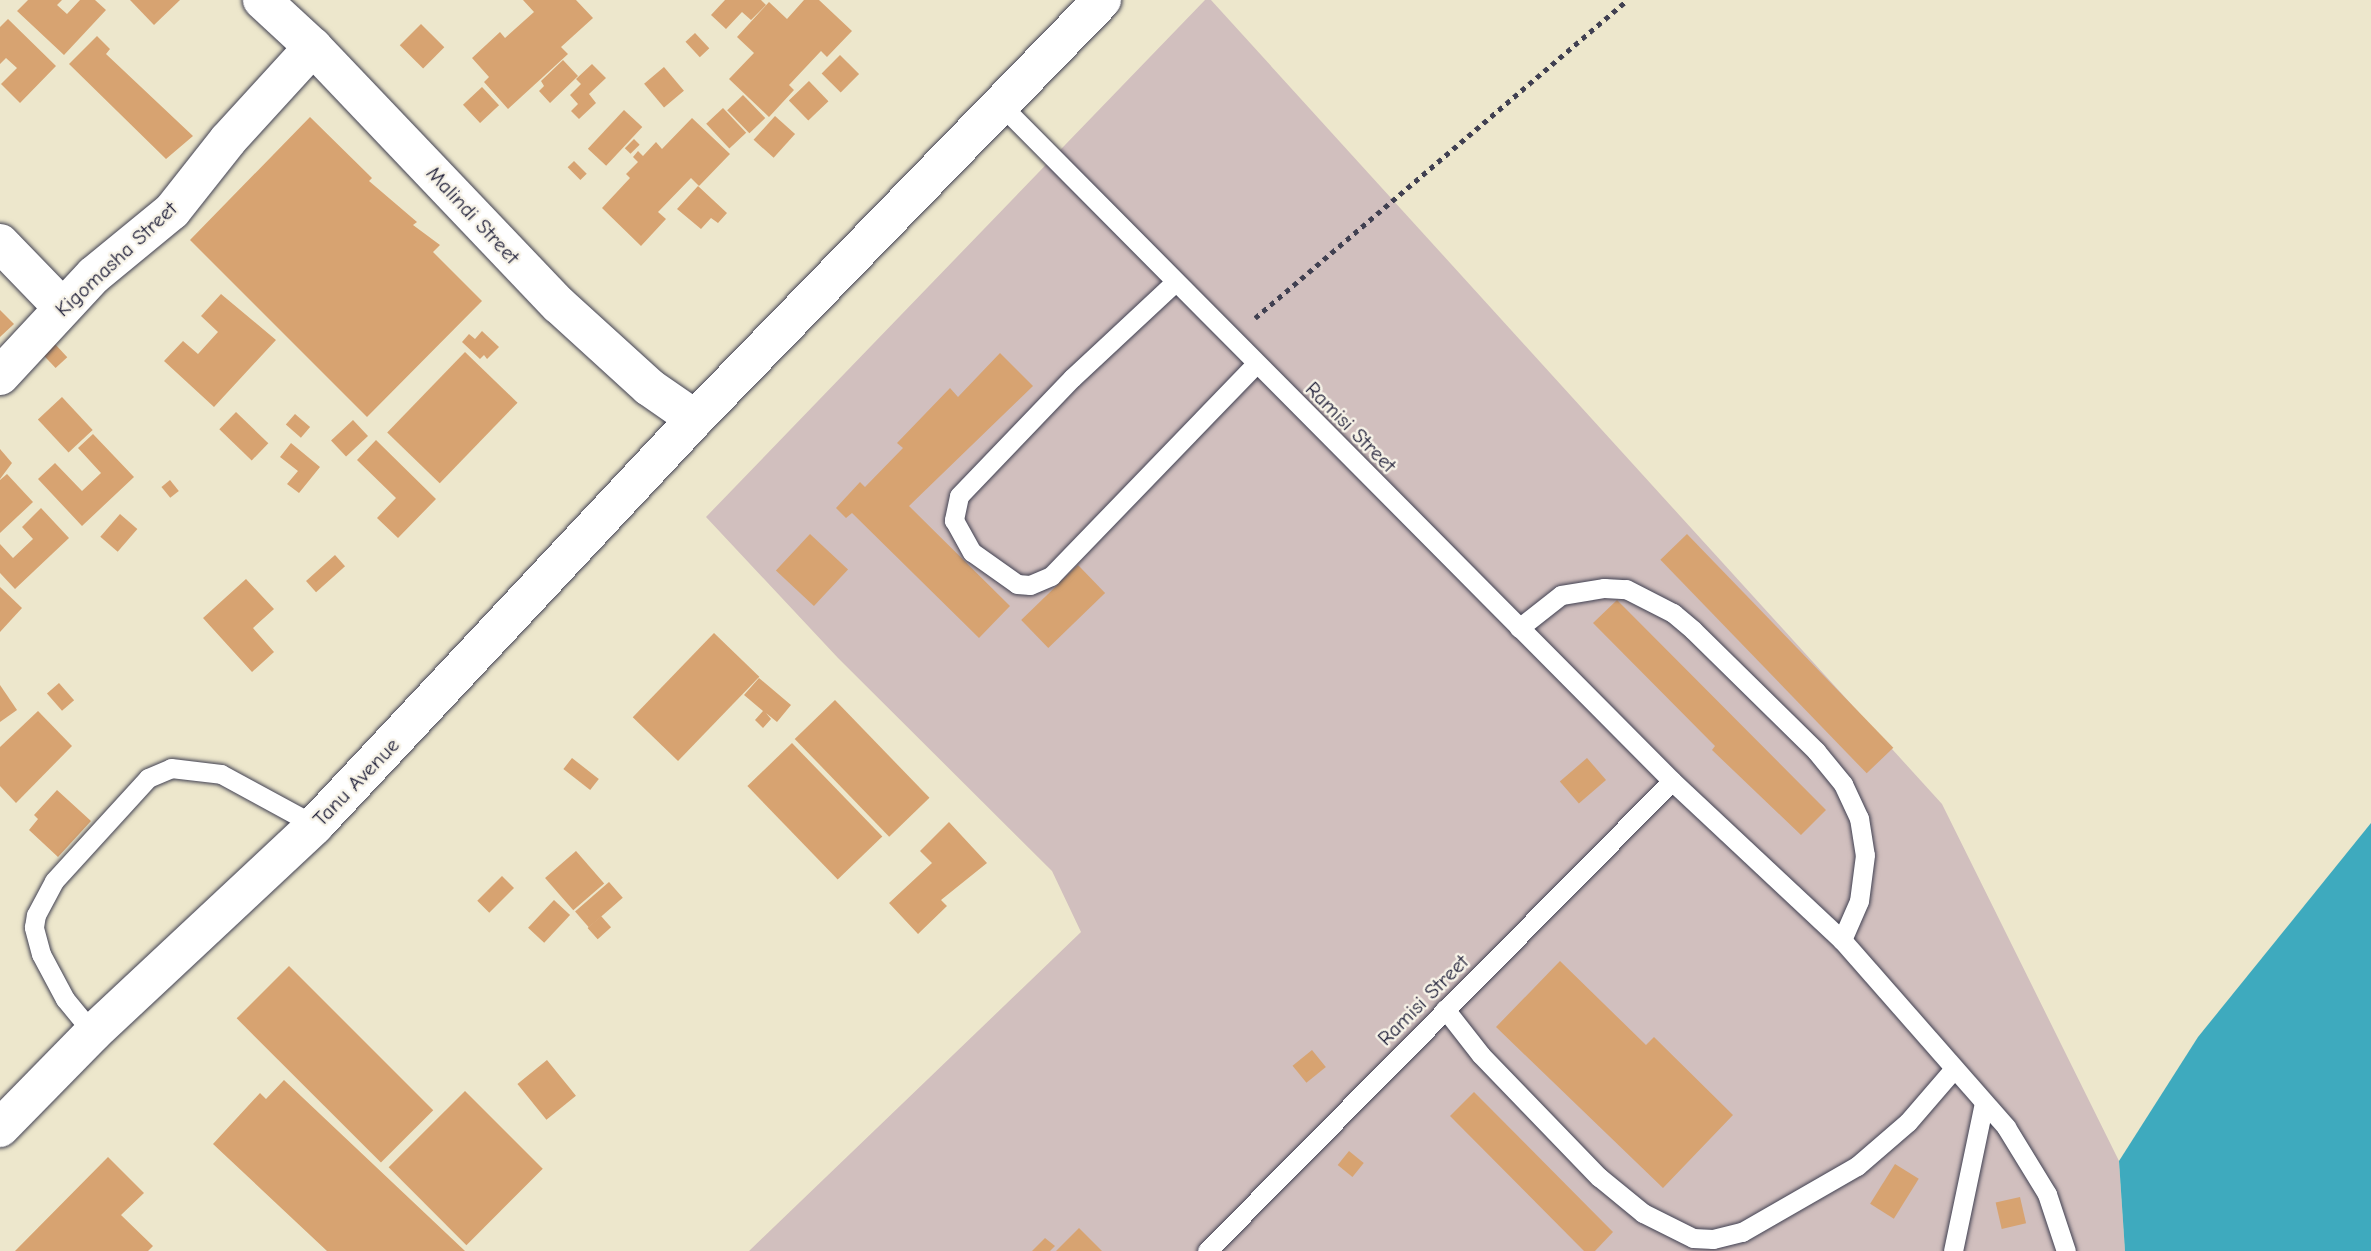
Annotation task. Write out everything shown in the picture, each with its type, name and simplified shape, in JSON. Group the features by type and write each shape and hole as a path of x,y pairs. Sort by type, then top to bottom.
{"street":[{"name":"Malindi Street","path":"262,0 313,47 559,305 649,387 695,419"},
{"name":"Tanu Avenue","path":"0,1128 93,1033 315,825 695,419 1102,0"},
{"name":"Kigomasha Street","path":"0,376 62,307 172,211 313,47"},
{"path":"0,243 62,307"}],"lane":[{"name":"Ramisi Street","path":"1000,104 1174,283 1233,337 1256,364 1672,781 1842,940 1952,1071 2006,1127 2047,1194 2066,1251"},
{"path":"1174,283 1072,378 959,496 954,520 972,552 1017,584 1030,585 1051,576 1256,364"},
{"path":"1519,628 1560,595 1604,588 1626,589 1673,613 1693,630 1816,751 1843,784 1859,818 1865,855 1859,901 1842,940"},
{"path":"93,1033 65,999 41,954 34,927 36,915 54,881 148,778 171,768 221,775 315,825"},
{"name":"Ramisi Street","path":"1207,1251 1672,781"},
{"path":"1445,1009 1481,1055 1600,1177 1643,1213 1693,1238 1713,1239 1742,1232 1857,1166 1908,1122 1952,1071"},
{"path":"1953,1251 1984,1104"}],"path":[{"path":"1233,337 1627,0"}],"shaded area":[{"path":"1205,0 1211,0 1942,804 2119,1161 2125,1251 749,1251 1081,932 1052,871 838,658 706,517"}],"water":[{"path":"2371,823 2371,1251 2125,1251 2119,1161 2198,1037"}],"building":[{"path":"28,0 62,0 57,5 67,14 80,0 95,0 106,10 64,55 17,11"},
{"path":"130,0 180,0 154,25"},
{"path":"523,0 576,0 593,18 561,47 568,54 508,109 484,82 489,77 472,58 500,32 505,38 534,12"},
{"path":"725,0 761,0 766,5 751,20 742,12 726,29 711,15"},
{"path":"804,0 819,0 852,31 827,57 821,51 789,85 794,90 769,117 729,79 754,53 737,37 769,2 787,19"},
{"path":"8,19 56,66 20,103 1,84 17,68 6,58 0,64 0,27"},
{"path":"421,24 444,47 423,69 400,45"},
{"path":"695,33 709,48 700,57 685,42"},
{"path":"97,36 110,49 106,54 193,136 166,159 69,64"},
{"path":"840,55 859,74 841,92 822,73"},
{"path":"563,60 578,76 550,103 539,91 544,86 541,81"},
{"path":"592,64 606,78 589,94 596,103 579,119 571,111 578,104 570,95 581,84 576,79"},
{"path":"664,67 684,91 664,107 644,84"},
{"path":"809,81 828,101 808,121 789,100"},
{"path":"482,87 499,105 480,123 463,105"},
{"path":"743,95 765,118 749,133 727,110"},
{"path":"723,108 746,133 729,149 706,124"},
{"path":"624,110 642,127 606,166 588,149"},
{"path":"775,116 795,134 774,158 754,140"},
{"path":"310,117 372,178 369,181 417,222 413,225 440,245 433,252 482,301 367,417 190,240"},
{"path":"692,118 730,154 699,186 691,178 658,212 666,219 641,246 602,208 630,178 626,174 638,162 633,157 638,151 643,156 656,142 662,149"},
{"path":"634,139 640,145 630,154 625,148"},
{"path":"574,161 587,174 580,180 568,167"},
{"path":"698,186 727,213 718,223 711,218 701,229 677,209"},
{"path":"221,294 276,340 214,407 164,361 183,341 198,354 218,332 201,316"},
{"path":"0,310 14,324 0,337"},
{"path":"482,331 499,347 487,359 484,355 480,359 462,342 469,334 475,339"},
{"path":"55,344 67,357 56,368 43,355"},
{"path":"465,352 518,403 440,483 387,433"},
{"path":"1000,353 1033,386 909,506 1010,606 979,638 852,513 846,518 836,508 860,482 865,487 903,448 897,443 950,388 958,397"},
{"path":"62,397 93,430 69,452 38,420"},
{"path":"236,412 268,443 252,461 219,429"},
{"path":"295,414 310,427 301,438 286,425"},
{"path":"353,420 368,436 346,457 331,440"},
{"path":"93,434 134,477 82,526 38,479 55,463 82,491 101,473 78,448"},
{"path":"376,440 436,499 398,538 377,518 396,498 357,460"},
{"path":"291,443 320,467 299,493 287,484 298,471 280,457"},
{"path":"0,449 12,463 0,479"},
{"path":"7,474 33,502 0,533 0,480"},
{"path":"170,480 179,491 170,498 161,487"},
{"path":"41,508 69,538 15,589 0,573 0,544 13,558 33,539 22,527"},
{"path":"120,514 137,529 118,552 100,537"},
{"path":"810,534 848,569 814,606 776,571"},
{"path":"1687,534 1893,748 1867,773 1660,560"},
{"path":"335,555 345,566 316,592 306,581"},
{"path":"1078,565 1105,593 1048,648 1021,620"},
{"path":"246,579 274,609 253,628 274,652 252,672 203,618"},
{"path":"0,587 22,608 0,632"},
{"path":"1617,600 1826,810 1801,835 1712,750 1715,746 1593,623"},
{"path":"714,633 759,677 678,761 633,717"},
{"path":"759,678 791,705 777,722 766,713 771,719 763,728 755,720 763,711 744,695"},
{"path":"59,683 74,700 62,711 47,693"},
{"path":"0,685 17,710 0,722"},
{"path":"835,700 929,798 889,837 795,739"},
{"path":"38,711 72,746 16,803 0,786 0,747"},
{"path":"792,743 882,837 838,880 747,786"},
{"path":"572,758 599,779 590,790 563,769"},
{"path":"1587,758 1606,780 1579,804 1560,782"},
{"path":"57,790 91,821 58,857 29,830 38,819 34,815"},
{"path":"949,822 987,863 941,900 947,906 918,934 889,903 932,863 920,851"},
{"path":"576,851 604,883 573,910 545,878"},
{"path":"502,876 514,888 489,913 477,901"},
{"path":"609,882 623,898 589,927 575,912"},
{"path":"554,900 570,915 544,943 528,928"},
{"path":"601,916 611,927 598,939 588,928"},
{"path":"1560,961 1646,1045 1654,1037 1733,1115 1663,1188 1496,1027"},
{"path":"289,966 433,1110 381,1163 237,1018"},
{"path":"1312,1050 1326,1067 1306,1083 1293,1066"},
{"path":"547,1060 576,1096 546,1120 517,1084"},
{"path":"284,1080 465,1251 327,1251 213,1144 260,1093 266,1099"},
{"path":"465,1091 543,1169 466,1245 389,1167"},
{"path":"1474,1092 1613,1232 1595,1251 1584,1251 1450,1116"},
{"path":"1349,1151 1364,1163 1352,1177 1338,1165"},
{"path":"108,1157 144,1193 121,1215 153,1246 148,1251 15,1251"},
{"path":"1895,1164 1919,1179 1894,1219 1870,1204"},
{"path":"2020,1197 2026,1223 2002,1229 1996,1203"},
{"path":"1079,1228 1102,1251 1056,1251"},
{"path":"1045,1238 1055,1246 1050,1251 1032,1251"}]}
